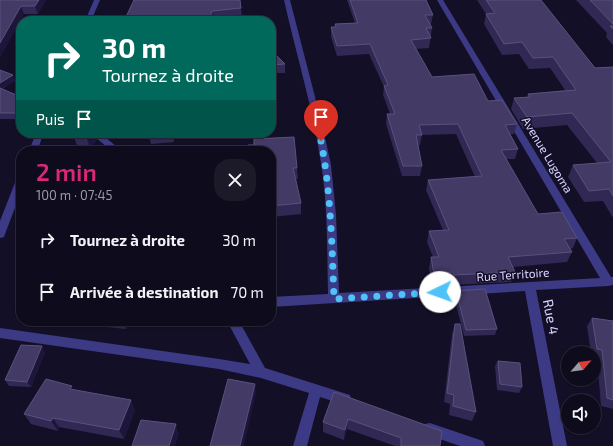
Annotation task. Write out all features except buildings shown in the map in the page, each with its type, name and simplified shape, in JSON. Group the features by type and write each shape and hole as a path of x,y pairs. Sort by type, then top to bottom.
{"street":[{"path":"90,16 96,0"},
{"path":"287,0 326,165 334,299"},
{"name":"Avenue Lugoma","path":"440,0 611,281"},
{"path":"101,138 111,146"},
{"path":"0,234 16,193"},
{"name":"Rue Territoire","path":"276,302 611,281"},
{"name":"Rue 4","path":"530,287 560,446"},
{"path":"236,326 261,372"},
{"path":"0,333 219,364 261,372 360,404"},
{"path":"300,446 316,389"},
{"path":"417,424 478,446"}],"route":[{"path":"321,141 326,165 334,299 440,292"}]}
